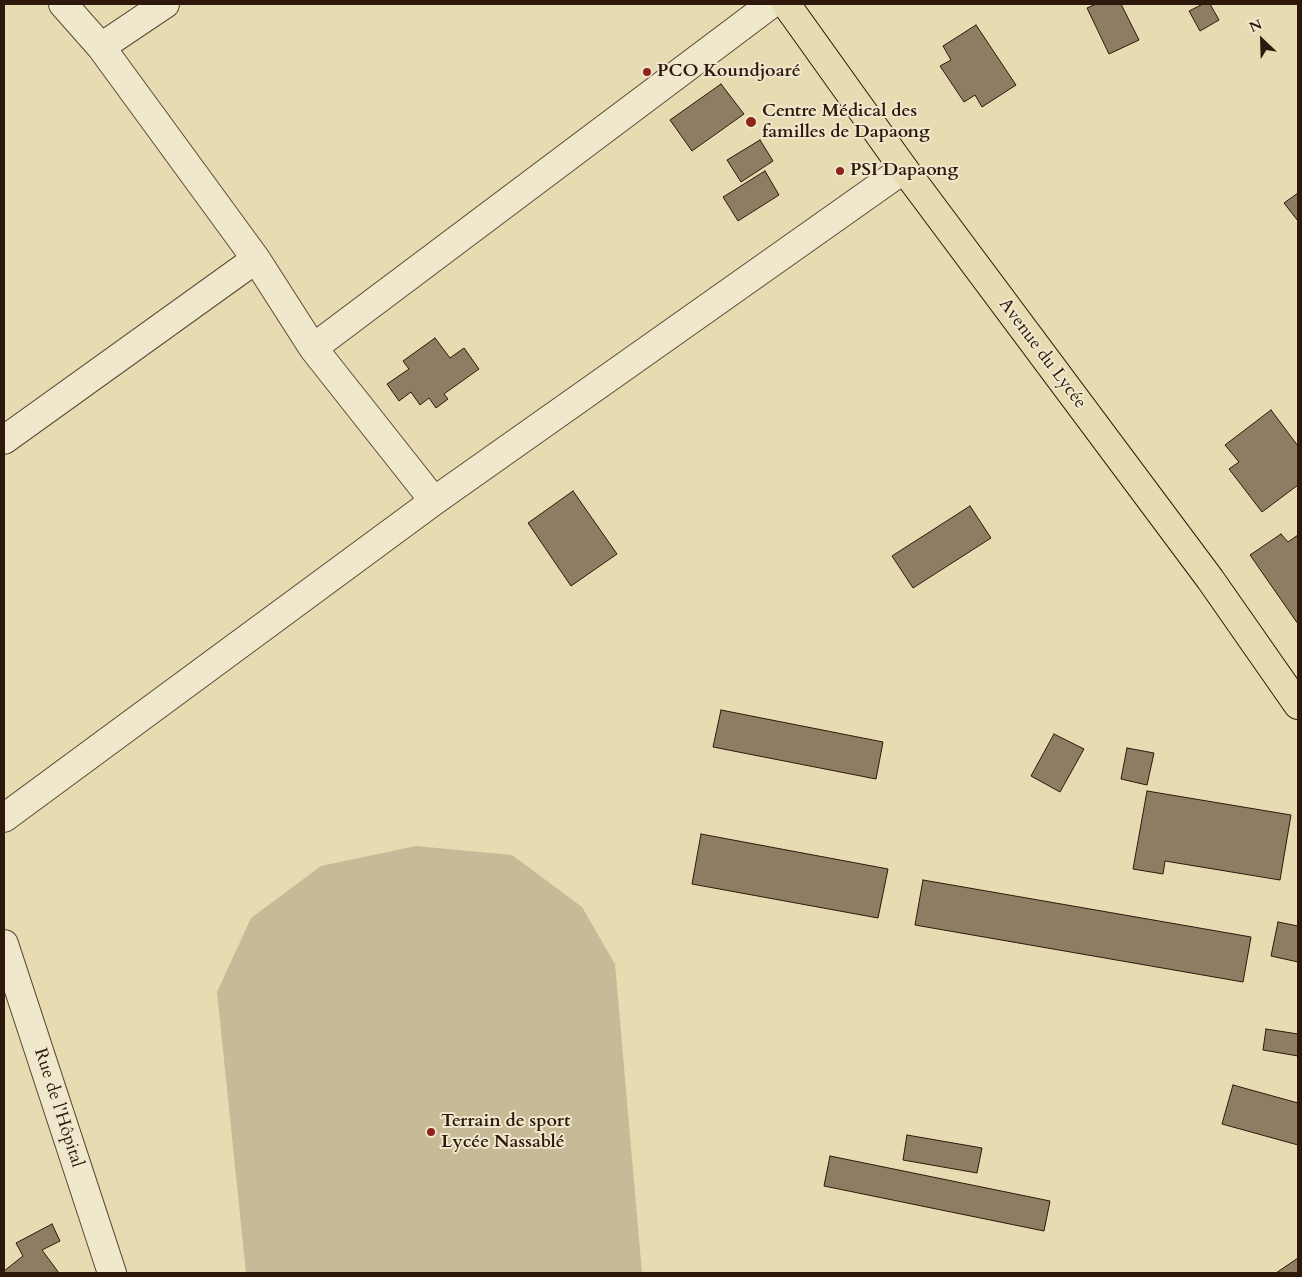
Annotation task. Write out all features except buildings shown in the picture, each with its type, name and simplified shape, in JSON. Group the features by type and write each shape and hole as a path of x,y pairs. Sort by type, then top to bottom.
{"main road":[{"name":"Avenue du Lycée","path":"786,4 904,169 1210,579 1298,705"}],"street":[{"path":"63,4 101,47 256,259 314,348 434,500"},
{"path":"101,47 165,4"},
{"path":"314,348 771,4"},
{"path":"4,818 434,500 904,169"},
{"path":"4,440 256,259"},
{"name":"Rue de l'Hôpital","path":"4,944 112,1273"}],"shaded area":[{"name":"Terrain de sport Lycée Nassablé","path":"416,846 512,855 582,907 615,964 642,1273 246,1273 217,992 251,918 321,866"}],"place":[{"name":"PCO Koundjoaré","path":"647,72"},
{"name":"Centre Médical des familles de Dapaong","path":"751,122"},
{"name":"PSI Dapaong","path":"840,171"},
{"name":"Terrain de sport Lycée Nassablé","path":"431,1132"}]}
